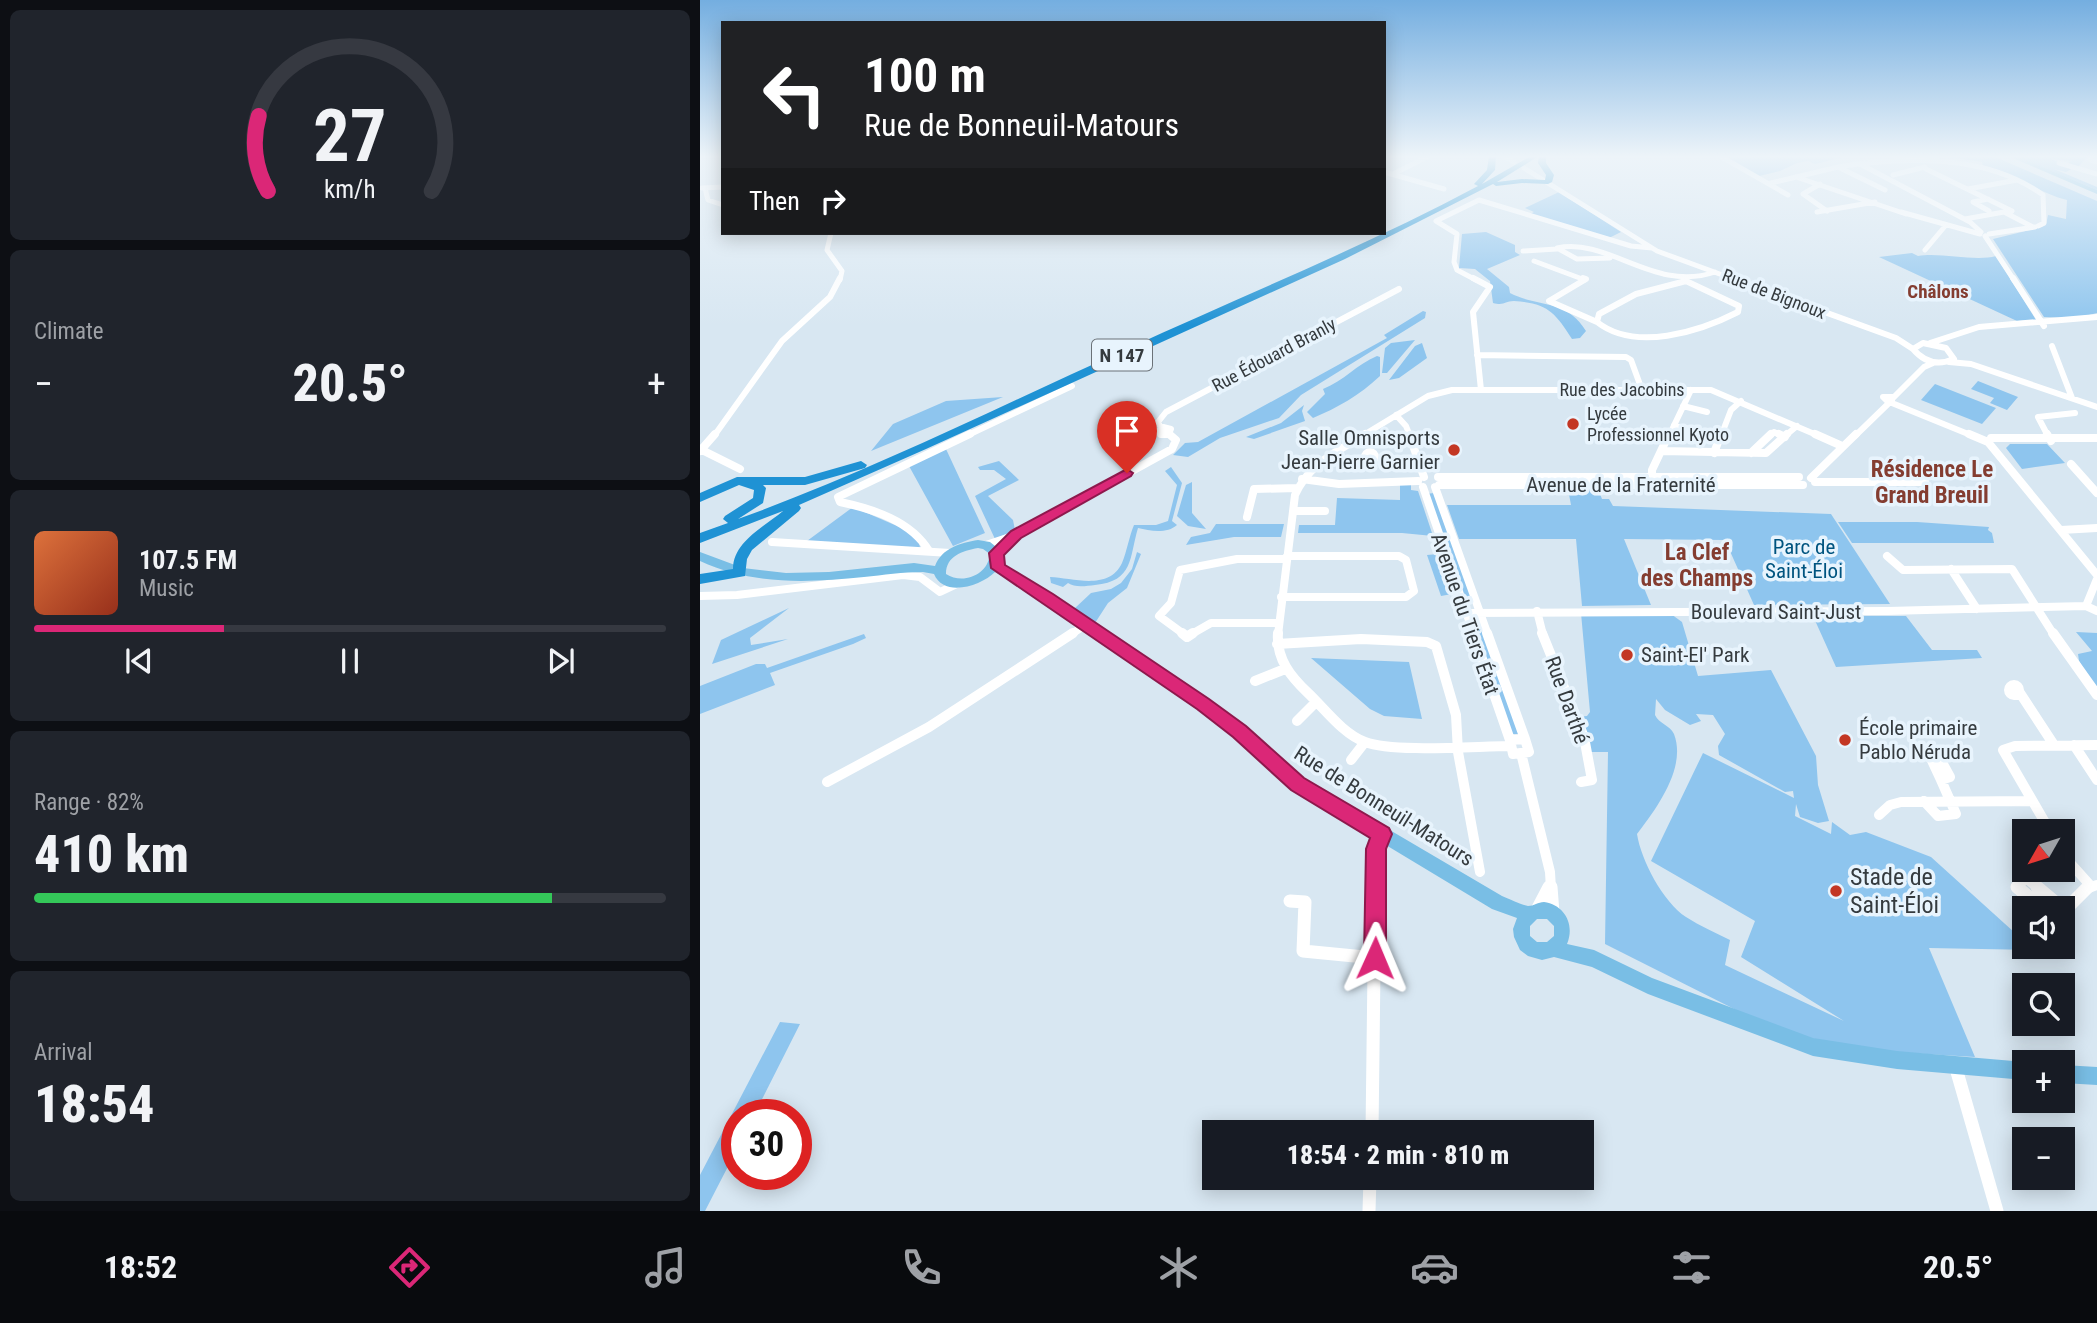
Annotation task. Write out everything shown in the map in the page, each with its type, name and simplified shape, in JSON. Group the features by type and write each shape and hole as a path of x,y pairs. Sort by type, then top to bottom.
{"highway":[{"name":"N 147","path":"1386,231 1424,213"},
{"name":"N 147","path":"1386,230 1424,213"},
{"name":"N 147","path":"700,538 861,474 1376,235"},
{"name":"N 147","path":"700,531 802,494 905,449 1376,235"},
{"path":"700,501 737,481 781,482 825,477 905,449"},
{"path":"703,578 721,567 788,513 861,474"},
{"path":"700,501 732,486 751,484 761,491 759,500 748,509 700,531"},
{"path":"703,578 740,573 740,559 747,547"}],"main road":[{"path":"908,568 947,556 968,545 986,545"},
{"name":"Rue de Bonneuil-Matours","path":"986,545 1009,577 1087,624 1230,724 1298,784 1498,903 1535,917"},
{"path":"700,556 740,573 797,579 908,568 938,571"},
{"path":"938,571 947,556"},
{"path":"982,577 996,558"},
{"path":"938,571 944,580 957,584 982,577 1009,577"},
{"path":"1559,942 1544,952 1534,949 1525,939 1535,917 1559,942 1648,985 1812,1047 1839,1053 2012,1070"},
{"path":"2075,1075 2097,1076"}],"street":[{"path":"1453,213 1436,221 1457,234 1454,262 1457,270 1490,287 1475,305 1473,318 1481,390"},
{"path":"1520,213 1631,246 1652,248"},
{"path":"1599,213 1652,248"},
{"path":"1902,213 1984,234 2035,227 2044,223 2044,213"},
{"path":"1953,213 1984,234 2043,325"},
{"path":"1965,219 1990,213"},
{"path":"2008,213 2035,227"},
{"path":"1925,250 1946,225"},
{"path":"740,469 701,450 736,410 791,332 833,294 841,275 827,250 831,235"},
{"path":"1534,261 1586,279 1549,301 1597,322 1614,334 1656,335 1695,328 1738,312 1739,306 1731,300 1686,281 1567,245 1559,246 1557,250"},
{"name":"Rue de Bignoux","path":"1652,248 1896,338 1926,343 1951,352"},
{"path":"1523,251 1557,250 1577,259 1610,258"},
{"path":"1597,322 1599,314 1636,294 1715,272"},
{"name":"Rue Édouard Branly","path":"1016,535 1172,449 1175,440 1169,434 1170,428 1161,428 1158,422 1166,412 1399,289"},
{"path":"1889,400 1919,365 1915,352 1926,343 1987,326 2043,325 2097,318"},
{"path":"1950,362 1954,358 1946,343 1951,335"},
{"name":"Rue de Bignoux","path":"1896,338 1915,352 1938,363"},
{"path":"2052,346 2071,398"},
{"path":"1951,352 1999,374"},
{"path":"1477,355 1626,357 1631,360 1642,390"},
{"path":"1813,480 1842,446 1924,366 1950,362 1969,364 2097,407"},
{"path":"929,551 921,536 909,528 840,502 838,497 1072,386"},
{"name":"Rue des Jacobins","path":"1277,645 1293,511 1297,488 1302,479 1317,463 1348,443 1436,393 1481,390 1715,391 1842,446"},
{"path":"1653,481 1661,451 1691,390"},
{"path":"1889,400 1990,440 2097,440"},
{"path":"1714,453 1731,410 1741,401"},
{"path":"1683,406 1707,412"},
{"path":"2051,440 2037,421 2038,417 2075,413"},
{"name":"Avenue du Tiers État","path":"1396,415 1406,426 1465,613 1514,746 1551,883 1535,917"},
{"path":"1674,425 1699,432"},
{"path":"1661,451 1768,452 1797,426"},
{"path":"1990,440 2097,566"},
{"path":"1348,443 1365,454"},
{"path":"2071,464 2097,493"},
{"path":"1302,479 1339,484 1422,481"},
{"name":"Avenue de la Fraternité","path":"1422,481 1925,482"},
{"name":"Avenue du Tiers État","path":"1437,483 1529,752 1514,746"},
{"path":"1247,517 1254,489 1297,488"},
{"path":"1293,511 1325,511"},
{"path":"2064,530 2097,530"},
{"path":"2064,530 2097,577 2085,601 2093,607"},
{"path":"986,545 1016,535"},
{"path":"996,558 1016,535"},
{"path":"772,542 929,551 947,556"},
{"path":"1279,623 1211,623 1187,637 1158,616 1171,603 1180,570 1237,559 1399,556 1406,560 1415,591 1406,597 1281,597"},
{"path":"1887,556 1903,570 2012,569 2097,695"},
{"path":"1951,569 1977,609"},
{"path":"700,596 737,595 902,575 920,577 940,592 957,584"},
{"name":"Boulevard Saint-Just","path":"1465,613 1696,613 2093,607"},
{"name":"Rue Darthé","path":"1537,611 1540,630 1576,716 1592,771 1592,780 1581,782"},
{"path":"827,782 929,727 1087,624"},
{"path":"1480,872 1458,746 1451,696 1434,644 1361,639 1277,645 1284,669 1346,730 1366,742 1390,746 1458,746 1514,746"},
{"path":"1255,681 1284,669"},
{"path":"2021,693 2054,745"},
{"path":"1297,721 1315,702"},
{"path":"1350,760 1366,742"},
{"path":"2074,745 2096,777"},
{"path":"2043,819 2003,750 2015,746 2097,745"},
{"path":"1880,815 1895,803 1924,801 1936,815 1952,816 1956,813 1940,780"},
{"path":"1950,801 2032,801"},
{"path":"1372,1120 1376,849 1382,834"},
{"path":"2075,900 2094,885 2076,868"},
{"path":"2028,896 2017,887 2026,878 2047,896"},
{"path":"1290,901 1305,902 1301,945 1303,951 1375,958"},
{"path":"1955,1065 1997,1211"},
{"path":"1369,1211 1370,1190"}],"green space":[{"path":"1533,213 1591,213 1621,232 1609,238 1528,215"},
{"path":"2066,213 2097,213 2097,313 2077,318 2044,317 1993,239 2042,227 2046,225 2048,215 2066,219"},
{"path":"1486,232 1515,245 1515,252 1520,255 1487,269 1509,287 1510,293 1570,313 1586,331 1580,338 1572,339 1555,316 1535,304 1514,301 1493,303 1490,281 1475,269 1459,268 1462,234"},
{"path":"1912,253 1918,256 1996,256 2036,320 2017,321 1879,257"},
{"path":"1423,311 1426,312 1425,318 1301,395 1279,418 1220,438 1188,457 1173,455 1185,443 1198,442 1387,338 1384,335"},
{"path":"1415,340 1387,373 1382,373 1385,348 1391,343"},
{"path":"1422,343 1427,358 1399,378 1389,380 1415,346"},
{"path":"1377,356 1380,357 1380,376 1364,389 1313,418 1307,412 1325,394 1323,389"},
{"path":"1978,381 2018,397 2007,410 1990,403 1994,398 1971,389"},
{"path":"1935,384 1996,408 1982,424 1921,400"},
{"path":"1003,397 871,451 893,424 946,401"},
{"path":"1304,405 1302,411 1305,421 1254,439 1246,437 1281,423"},
{"path":"2010,444 2047,444 2065,463 2022,469 2006,448"},
{"path":"946,449 985,533 953,546 909,466"},
{"path":"999,461 1019,480 988,496 1013,520 1015,530 995,539 975,496 1006,479 994,470 980,470 978,467"},
{"path":"1171,467 1182,483 1172,521 1177,525 1163,531 1138,528 1128,566 1117,579 1084,586 1068,583 1063,587 1051,583 1050,577 1090,581 1100,580 1116,572 1122,563 1134,525 1156,525 1168,521 1177,485 1165,471"},
{"path":"1192,482 1192,513 1206,529 1188,526 1177,516 1186,485"},
{"path":"1400,485 1411,485 1411,490 1418,491 1433,536 1402,533 1298,533 1299,525 1335,525 1337,498 1400,500"},
{"name":"Parc de Saint-Éloi","path":"1568,489 1598,489 1602,499 1609,499 1613,506 1831,514 1890,604 1754,605 1725,540 1624,539 1651,605 1582,606 1576,539 1459,539 1447,505 1571,505"},
{"path":"1434,493 1473,602 1464,603 1426,494"},
{"path":"853,507 911,532 918,537 920,548 807,541"},
{"path":"1838,522 1917,522 1989,527 1994,543 1852,543"},
{"path":"1216,524 1284,524 1281,537 1234,537 1186,545 1191,537 1210,533"},
{"path":"1137,552 1141,554 1127,588 1108,603 1095,623 1074,609 1091,593 1111,589 1121,583 1132,569"},
{"path":"1438,554 1452,594 1441,596 1427,555"},
{"path":"789,608 750,638 751,645 788,639 712,664 721,640"},
{"path":"1581,613 1671,614 1682,622 1698,676 1771,670 1816,756 1818,785 1829,821 1818,823 1800,817 1796,804 1795,816 1831,834 1832,822 1850,835 1866,832 1931,857 2012,930 2012,950 1929,948 1975,1057 1862,1050 1798,1035 1758,1021 1605,944 1608,752 1590,752 1578,717 1587,716 1590,712","holes":["1656,699 1665,710 1690,725 1701,721 1696,714 1713,715 1725,734 1718,746 1719,755 1785,792 1793,791 1794,798 1703,753 1651,861 1755,921 1741,957 1844,1021 1725,965 1730,940 1677,910 1654,880 1637,834 1668,787 1677,747 1674,734 1655,715"]},
{"path":"1813,616 1906,616 1932,650 1977,650 1982,658 1836,667"},
{"path":"1479,618 1519,734 1511,734 1470,619"},
{"path":"2076,632 2097,633 2097,692 2079,661 2078,654 2092,651"},
{"path":"864,634 866,638 853,644 770,673 775,685 700,714 700,686 756,664 765,664 767,668"},
{"path":"1311,658 1409,662 1422,719 1384,716 1370,709"},
{"path":"780,1022 800,1024 762,1099 740,1099"},
{"path":"721,1135 721,1180 705,1211 700,1211 700,1175"}],"place":[{"name":"Lycée Professionnel Kyoto","path":"1573,424"},
{"name":"Salle Omnisports Jean-Pierre Garnier","path":"1454,450"},
{"name":"Saint-El' Park","path":"1627,655"},
{"name":"École primaire Pablo Néruda","path":"1845,740"},
{"name":"Stade de Saint-Éloi","path":"1836,891"}],"district":[{"name":"Châlons","path":"1938,291"},
{"name":"Résidence Le Grand Breuil","path":"1932,482"},
{"name":"La Clef des Champs","path":"1697,565"}],"route":[{"path":"1127,473 1006,542 996,553 998,568 1048,598 1203,704 1240,731 1298,784 1382,834 1376,849 1375,958"}]}
